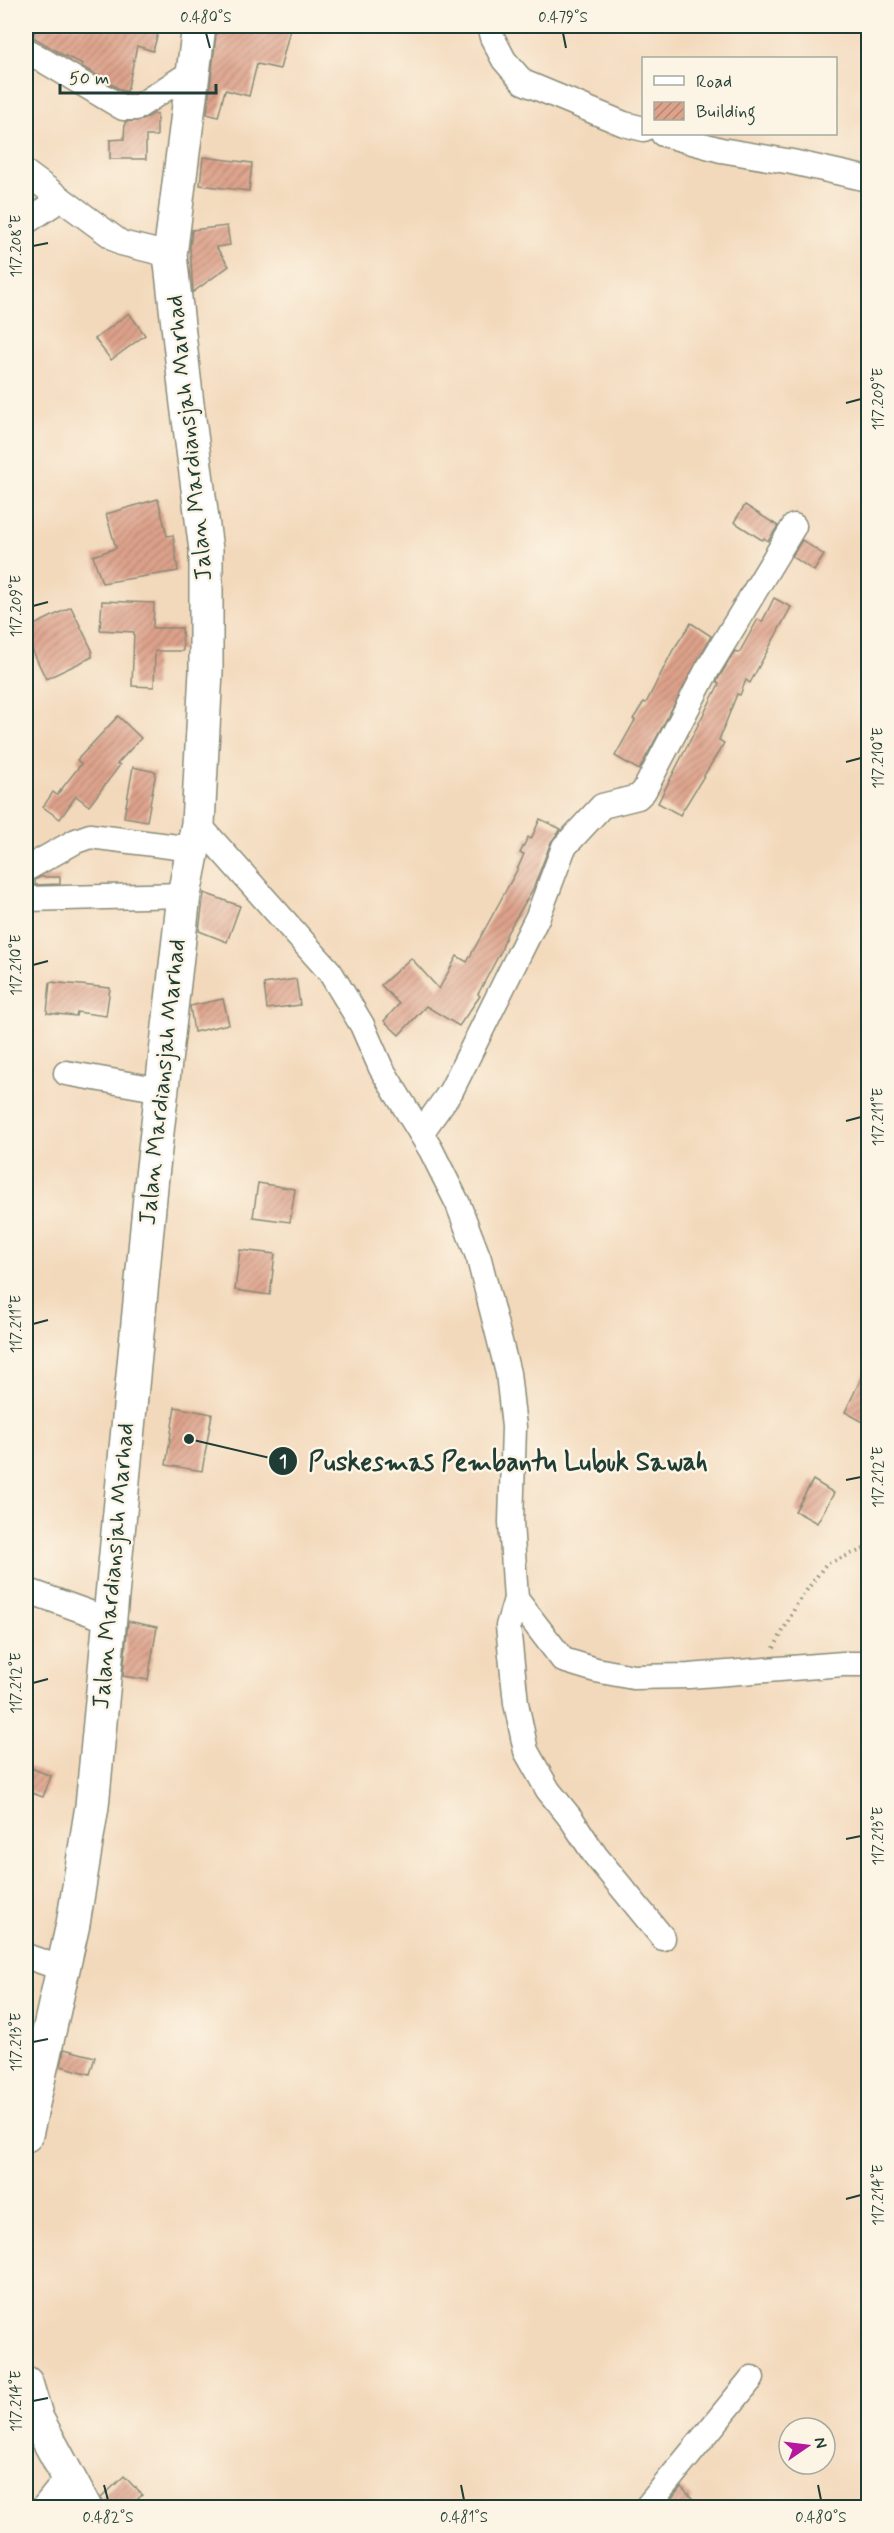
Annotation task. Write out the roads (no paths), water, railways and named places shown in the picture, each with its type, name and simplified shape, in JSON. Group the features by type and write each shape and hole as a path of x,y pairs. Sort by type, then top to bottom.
{"street":[{"name":"Jalan Mardiansjah Marhad","path":"26,2135 32,2075 63,1969 73,1924 92,1806 140,1291 184,895 195,837 206,670 206,549 170,255 199,26"},
{"path":"489,26 504,60 523,82 624,124 642,128"},
{"path":"26,50 130,110 193,71"},
{"path":"667,135 721,150 792,162 868,179"},
{"path":"26,173 121,243 170,255"},
{"path":"26,222 61,199"},
{"path":"421,1133 451,1091 538,916 564,848 602,807 638,797 644,791 706,672 794,526"},
{"path":"26,868 90,836 195,837 330,972 362,1025 381,1068 421,1133 458,1204 479,1259 508,1373 514,1427 511,1522 516,1599 508,1626 516,1703 526,1751 548,1790 572,1820 595,1855 663,1938"},
{"path":"26,899 184,895"},
{"path":"66,1073 162,1090"},
{"path":"26,1590 109,1620"},
{"path":"516,1599 563,1660 596,1670 633,1677 689,1677 868,1664"},
{"path":"26,1956 63,1969"},
{"path":"646,2508 752,2378"},
{"path":"26,2383 38,2419 85,2508"},
{"path":"38,2503 68,2477"}],"place":[{"name":"Puskesmas Pembantu Lubuk Sawah","path":"189,1439"}]}
